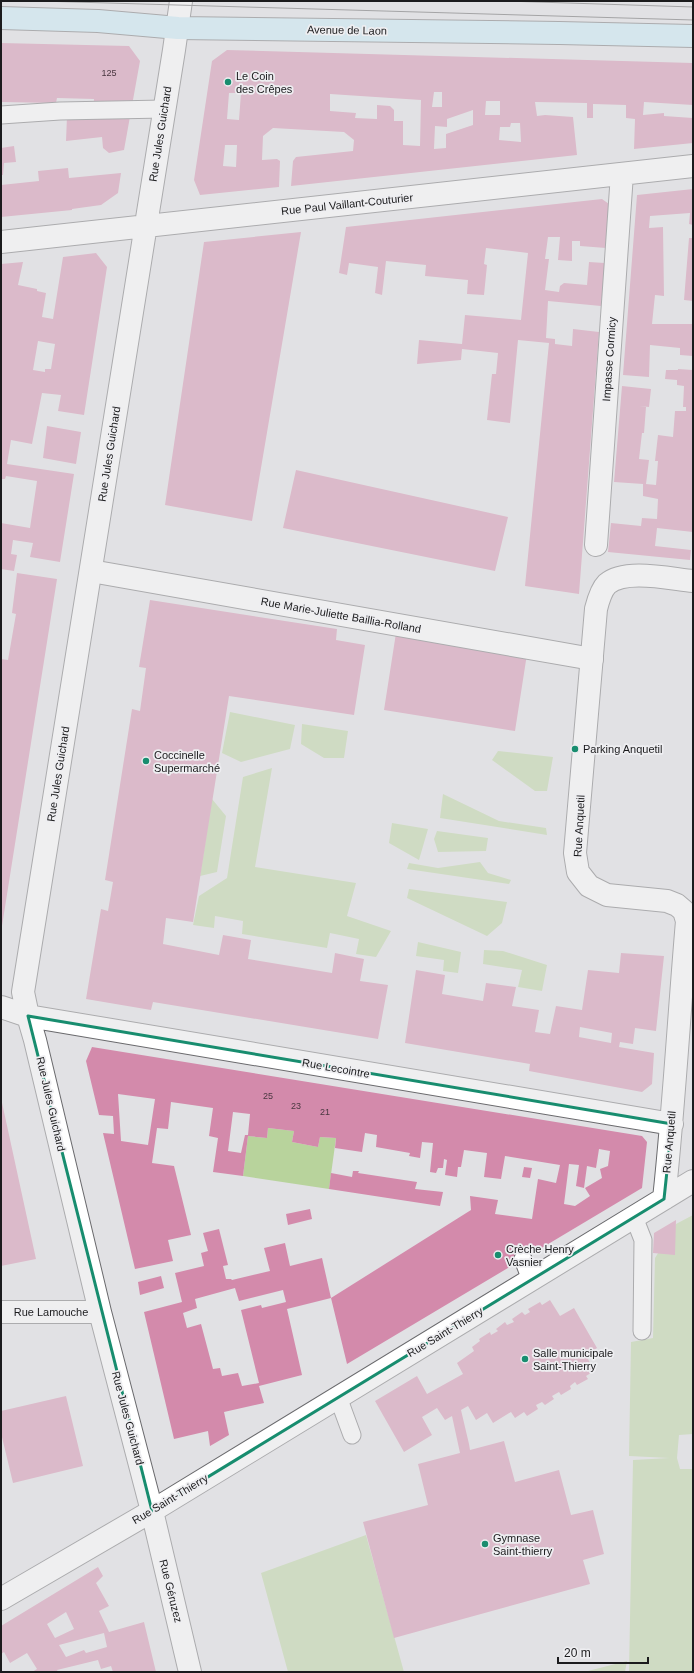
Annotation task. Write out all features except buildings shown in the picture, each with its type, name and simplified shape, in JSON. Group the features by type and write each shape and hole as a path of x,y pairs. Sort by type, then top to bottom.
{"main road":[{"name":"Avenue de Laon","path":"1,18 98,21 178,28 693,36"}],"street":[{"name":"Rue Jules Guichard","path":"159,1506 100,1312 23,992 145,225 178,28 181,1"},
{"name":"Rue Paul Vaillant-Couturier","path":"1,242 693,166"},
{"name":"Impasse Cormicy","path":"596,545 622,174"},
{"name":"Rue Marie-Juliette Baillia-Rolland","path":"91,571 592,659"},
{"name":"Rue Anquetil","path":"664,1199 672,1124 673,1090 687,922 684,911 677,905 667,901 606,895 589,886 578,872 575,853 596,609 600,595 608,584 620,577 634,575 693,581"},
{"name":"Rue Lecointre","path":"1,1007 28,1016 672,1124"},
{"name":"Rue Saint-Thierry","path":"1,1599 159,1506 693,1181"},
{"name":"Rue Lamouche","path":"1,1312 100,1312"},
{"name":"Rue Géruzez","path":"159,1506 190,1672"}],"lane":[{"path":"1,115 60,111 164,109"},
{"path":"634,1217 643,1240 642,1331"},
{"path":"523,1259 531,1280"},
{"path":"338,1397 352,1435"}],"highlighted area":[{"path":"28,1016 672,1124 664,1199 152,1511"}],"green space":[{"path":"230,712 295,725 290,749 241,762 222,753"},
{"path":"302,724 348,731 344,758 324,758 301,744"},
{"path":"498,751 553,757 547,791 535,791 492,760"},
{"path":"272,768 255,867 356,883 347,916 391,931 376,957 356,954 359,939 330,933 327,948 242,934 243,921 215,916 214,928 193,925 199,896 227,878 243,777"},
{"path":"443,794 499,821 546,828 547,835 440,818"},
{"path":"212,799 226,816 217,872 200,876"},
{"path":"392,823 428,829 419,860 389,843"},
{"path":"437,831 488,838 486,851 438,852 434,839"},
{"path":"480,862 488,873 511,880 509,884 407,869 409,863 438,868"},
{"path":"409,889 507,902 502,923 487,936 407,898"},
{"path":"418,942 461,952 458,973 443,971 444,960 416,956"},
{"path":"484,950 503,951 547,965 542,991 518,987 522,970 483,964"},
{"path":"268,1128 294,1131 292,1142 318,1147 320,1137 336,1138 329,1189 243,1176 248,1136 267,1138"},
{"path":"693,1215 693,1434 679,1435 677,1458 680,1469 693,1469 693,1672 629,1672 633,1460 669,1458 629,1456 631,1342 653,1338 655,1258 676,1224"},
{"path":"366,1535 404,1672 288,1672 261,1573"},
{"path":"627,1661 625,1672 584,1672"}],"tram line":[{"path":"39,1 693,20"},
{"path":"505,1 693,7"}],"place":[{"name":"Le Coin des Crêpes","path":"228,82"},
{"name":"Parking Anquetil","path":"575,749"},
{"name":"Coccinelle Supermarché","path":"146,761"},
{"name":"Crèche Henry Vasnier","path":"498,1255"},
{"name":"Salle municipale Saint-Thierry","path":"525,1359"},
{"name":"Gymnase Saint-thierry","path":"485,1544"}]}
